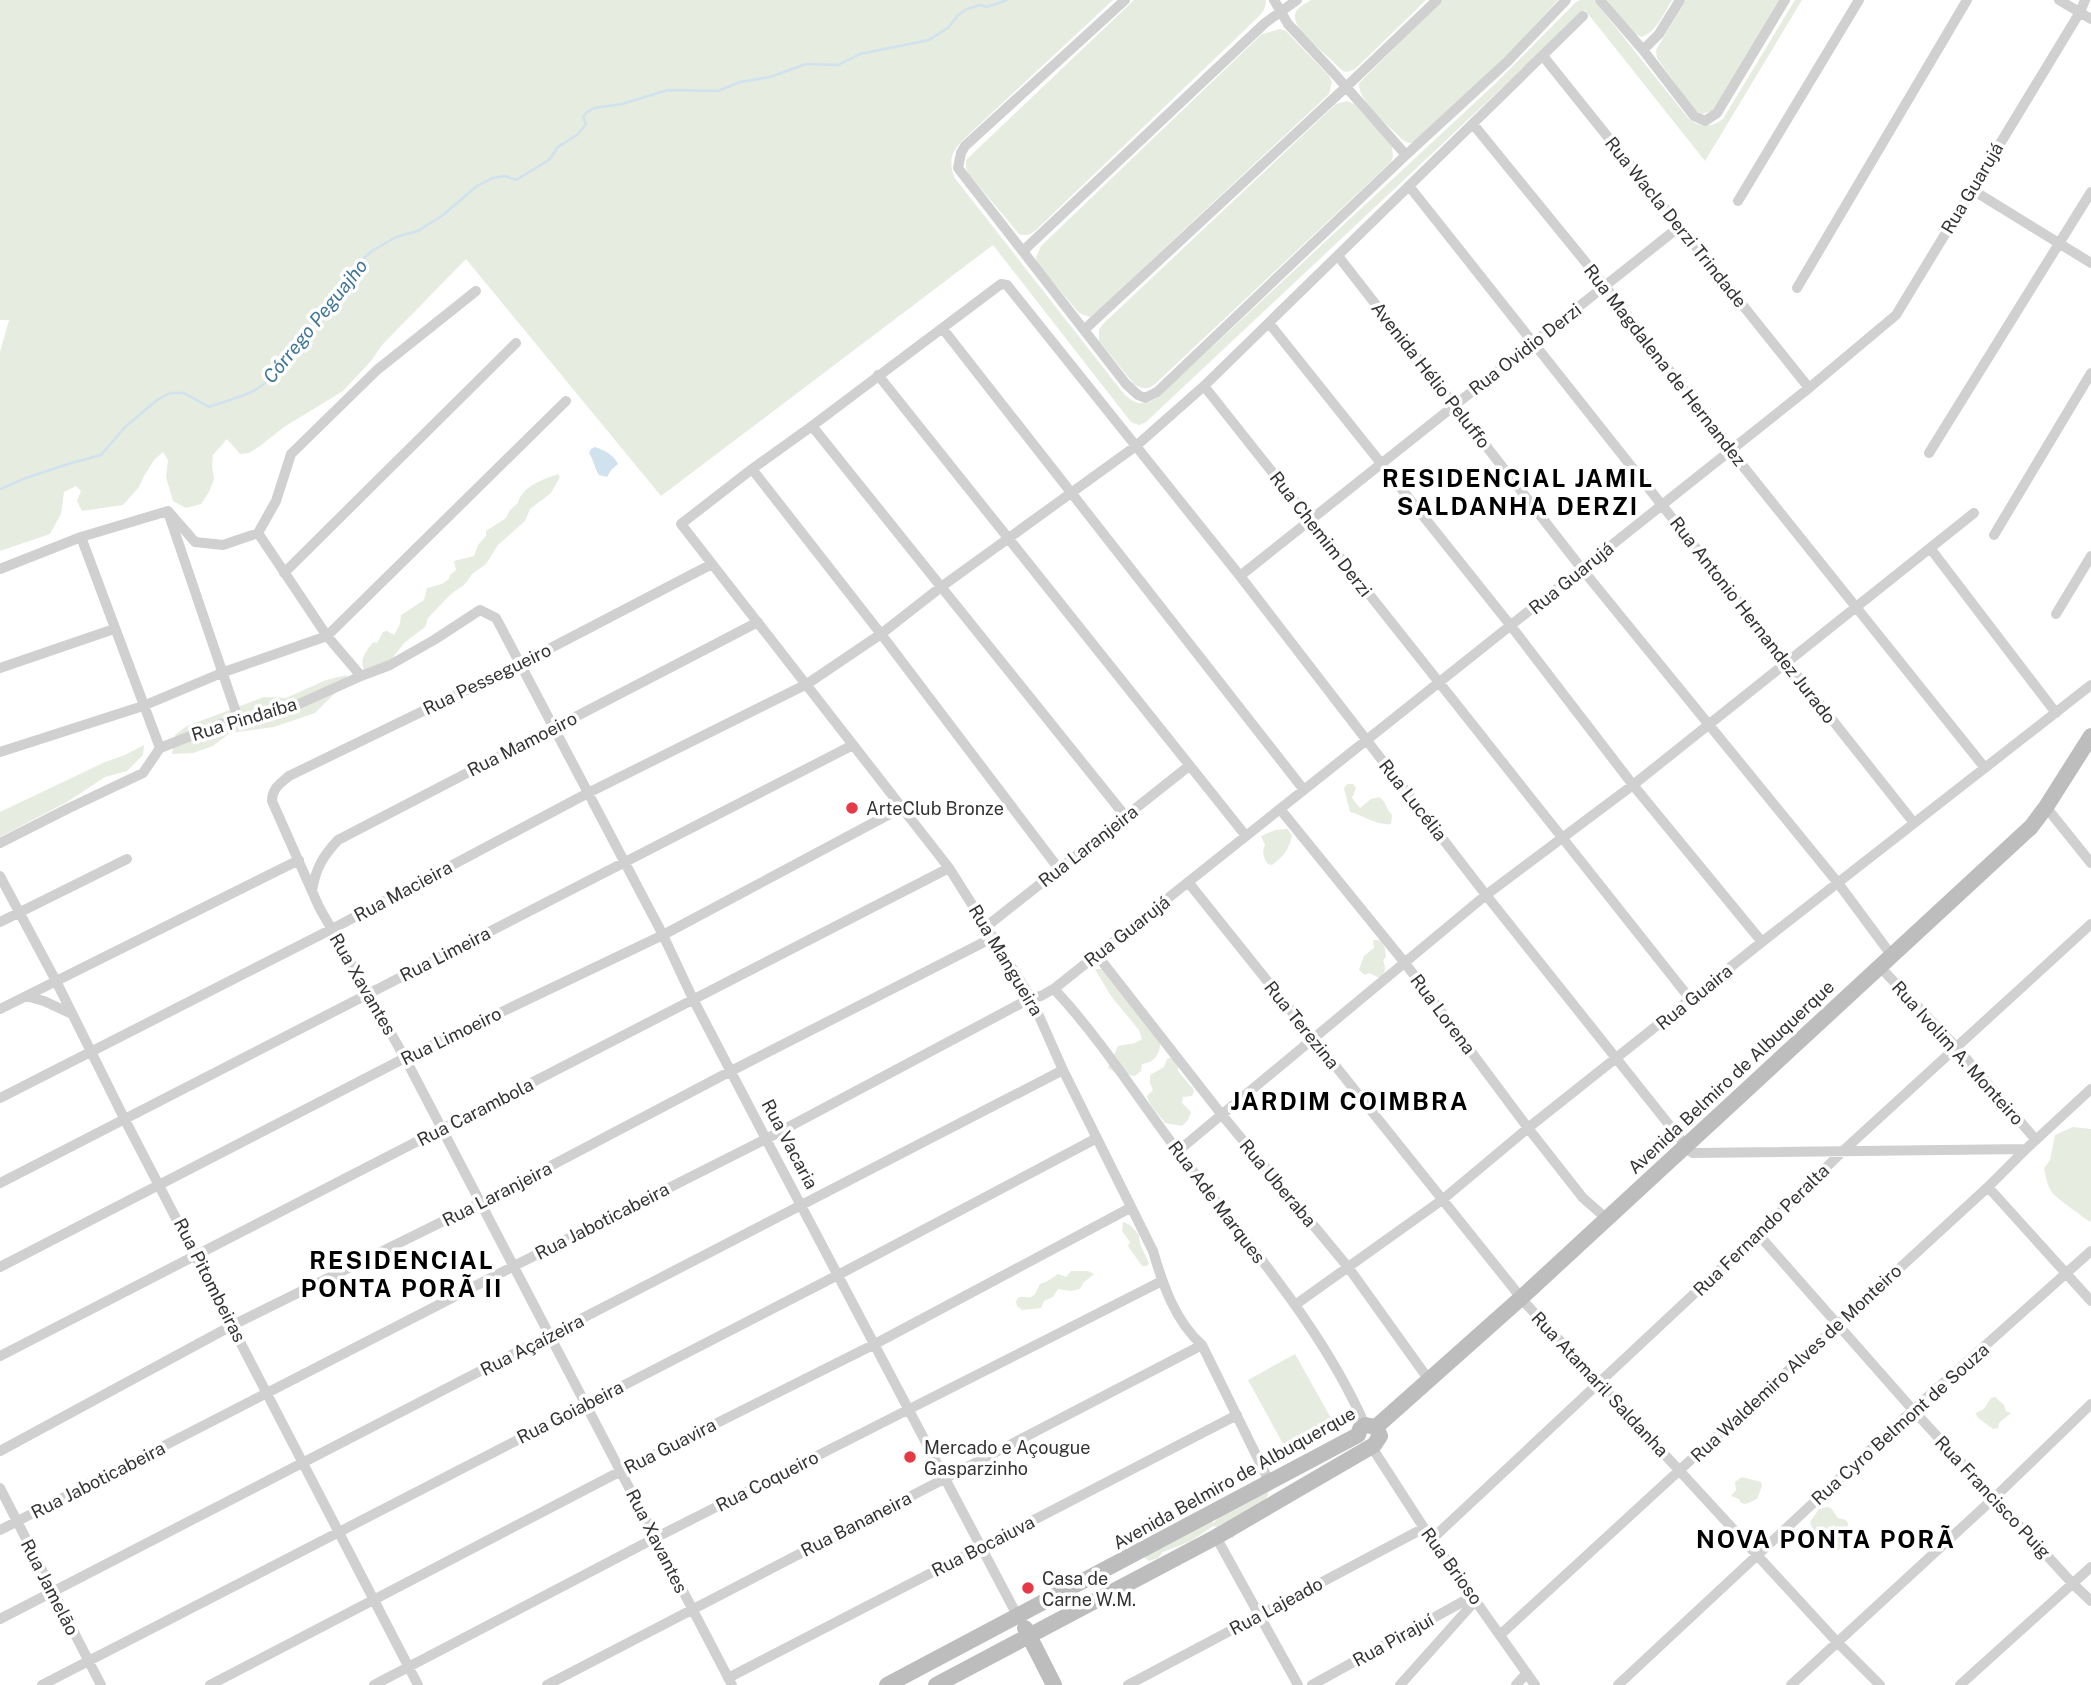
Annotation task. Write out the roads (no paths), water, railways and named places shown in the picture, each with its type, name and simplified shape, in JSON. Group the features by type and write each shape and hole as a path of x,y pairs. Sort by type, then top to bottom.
{"main road":[{"name":"Avenida Belmiro de Albuquerque","path":"887,1685 1270,1483 1366,1429 1429,1380 1606,1218 1689,1149 2031,827 2091,736"},
{"path":"1366,1429 1361,1442 1371,1446"},
{"path":"936,1685 1216,1537 1371,1446"},
{"name":"Rua Vacaria","path":"1018,1617 1054,1685"}],"street":[{"path":"1125,0 961,153 958,168 1131,391 1145,398 1157,392 1508,61 1566,0"},
{"path":"1274,0 1288,24 1406,155"},
{"path":"1023,251 1255,32 1297,0"},
{"path":"1084,330 1437,0"},
{"path":"1600,0 1694,116 1705,121 1717,113 1785,0"},
{"path":"1643,51 1659,34 1679,0"},
{"path":"1738,201 1859,0"},
{"path":"1797,288 1967,0"},
{"path":"2059,0 2091,19"},
{"name":"Rua Guarujá","path":"1054,989 1809,388 1896,315 2085,0"},
{"name":"Rua Macieira","path":"0,1098 332,929 588,793 807,684 881,634 941,587 1136,446 1204,386 1583,16"},
{"name":"Rua Wacla Derzi Trindade","path":"1543,57 1809,388"},
{"name":"Rua Magdalena de Hernandez","path":"1474,124 1985,768"},
{"name":"Rua Antonio Hernandez Jurado","path":"1409,186 1914,823"},
{"path":"1971,189 2091,263"},
{"path":"1929,453 2091,192"},
{"name":"Rua Ovidio Derzi","path":"1240,576 1679,228"},
{"name":"Avenida Hélio Peluffo","path":"1338,256 1582,569 1838,883"},
{"name":"Rua Lucélia","path":"943,329 997,286 1007,285 1240,576 1486,895 1689,1149"},
{"path":"168,511 195,542 223,545 258,533 276,501 290,454 377,370 475,291"},
{"path":"1269,323 1511,626 1633,785 1762,942"},
{"path":"1059,869 752,469 943,329 1304,790"},
{"path":"284,573 516,343"},
{"path":"1994,535 2091,373"},
{"path":"878,375 1246,836"},
{"name":"Rua Chemim Derzi","path":"1204,386 1691,1000"},
{"path":"0,752 143,706 224,672 327,636 566,401"},
{"path":"812,426 1126,817"},
{"name":"Rua Mangueira","path":"752,469 681,524 903,807 949,868 994,937 1031,998 1063,1070 1153,1251 1162,1281 1183,1323 1202,1345 1270,1483"},
{"path":"0,569 81,537 168,511"},
{"path":"168,511 239,721"},
{"path":"1178,1151 1486,895 1633,785 1975,513"},
{"path":"258,533 327,636 361,676"},
{"path":"0,844 143,773 160,748 81,537"},
{"path":"1930,548 2056,713"},
{"path":"2056,614 2091,556"},
{"name":"Rua Pessegueiro","path":"272,801 275,787 289,776 520,664 712,564"},
{"name":"Rua Pindaíba","path":"160,748 221,724 290,708 390,665 481,610 496,618"},
{"name":"Rua Vacaria","path":"496,618 663,935 730,1071 1018,1617"},
{"name":"Rua Mamoeiro","path":"312,890 320,862 338,840 758,622"},
{"path":"0,668 114,629"},
{"name":"Rua Guaira","path":"1295,1305 1442,1200 1762,942 2091,685"},
{"name":"Rua Limeira","path":"0,1183 853,745"},
{"name":"Rua Laranjeira","path":"987,926 1189,766"},
{"name":"Rua Xavantes","path":"272,801 332,929 482,1202 730,1681"},
{"name":"Rua Limoeiro","path":"0,1267 405,1058 663,935 903,807"},
{"path":"2046,807 2091,863"},
{"name":"Rua Lorena","path":"1280,809 1405,963 1583,1198 1606,1218"},
{"path":"0,922 127,859"},
{"path":"0,1009 299,860"},
{"name":"Rua Carambola","path":"0,1356 949,868"},
{"name":"Rua Pitombeiras","path":"0,876 418,1685"},
{"name":"Rua Terezina","path":"1188,883 1521,1298"},
{"name":"Rua Ivolim A. Monteiro","path":"1838,883 1886,961 2036,1140"},
{"name":"Rua Fernando Peralta","path":"1433,1539 1844,1150 2091,923"},
{"name":"Rua Laranjeira","path":"0,1451 233,1325 482,1202 730,1071 994,937"},
{"name":"Rua Uberaba","path":"1097,955 1222,1115 1348,1268 1429,1380"},
{"name":"Rua Jaboticabeira","path":"0,1530 766,1139 1031,998 1054,989"},
{"name":"Rua Ade Marques","path":"1054,989 1075,1011 1295,1305 1349,1388 1366,1429"},
{"path":"26,996 73,1014"},
{"name":"Rua Açaízeira","path":"0,1619 1063,1070"},
{"name":"Rua Waldemiro Alves de Monteiro","path":"1500,1635 1989,1187 2091,1090"},
{"name":"Rua Goiabeira","path":"42,1685 838,1275 1097,1138"},
{"path":"1689,1149 2026,1149"},
{"path":"1989,1187 2091,1301"},
{"name":"Rua Guavira","path":"210,1685 621,1471 875,1344 1130,1208"},
{"name":"Rua Francisco Puig","path":"1758,1234 1913,1410 2091,1601"},
{"name":"Rua Cyro Belmont de Souza","path":"1618,1685 1913,1410 2091,1251"},
{"name":"Rua Coqueiro","path":"374,1685 656,1538 1162,1281"},
{"name":"Rua Atamaril Saldanha","path":"1521,1298 1837,1642 1880,1685"},
{"name":"Rua Bananeira","path":"547,1685 1202,1345"},
{"path":"1791,1685 1994,1498 2091,1404"},
{"name":"Rua Bocaiuva","path":"730,1681 1237,1415"},
{"name":"Rua Brioso","path":"1371,1446 1424,1528 1535,1685"},
{"name":"Rua Jamelão","path":"0,1488 101,1685"},
{"name":"Rua Lajeado","path":"1128,1685 1424,1528"},
{"path":"1216,1537 1298,1685"},
{"path":"1960,1685 2091,1567"},
{"path":"1400,1685 1475,1598"},
{"name":"Rua Pirajuí","path":"1312,1685 1475,1598"},
{"path":"1516,1685 1527,1673"}],"water":[{"path":"595,447 608,453 618,464 607,477 599,475 589,453"}],"waterway":[{"name":"Córrego Peguajho","path":"0,489 26,478 101,455 125,427 157,400 170,393 184,393 209,407 243,396 262,386 270,379 282,357 344,289 372,251 396,237 418,231 443,215 477,186 493,178 505,176 516,180 549,160 558,147 577,135 586,124 583,117 594,108 622,104 668,90 718,91 740,82 770,77 806,64 838,65 860,54 929,40 949,27 957,16 967,9 980,5 987,7 1007,0"}],"place":[{"name":"ArteClub Bronze","path":"852,808"},
{"name":"Mercado e Açougue Gasparzinho","path":"910,1457"},
{"name":"Casa de Carne W.M.","path":"1028,1588"}],"district":[{"name":"RESIDENCIAL JAMIL SALDANHA DERZI","path":"1518,492"},
{"name":"JARDIM COIMBRA","path":"1350,1101"},
{"name":"RESIDENCIAL PONTA PORÃ II","path":"402,1274"},
{"name":"NOVA PONTA PORÃ","path":"1826,1539"}]}
